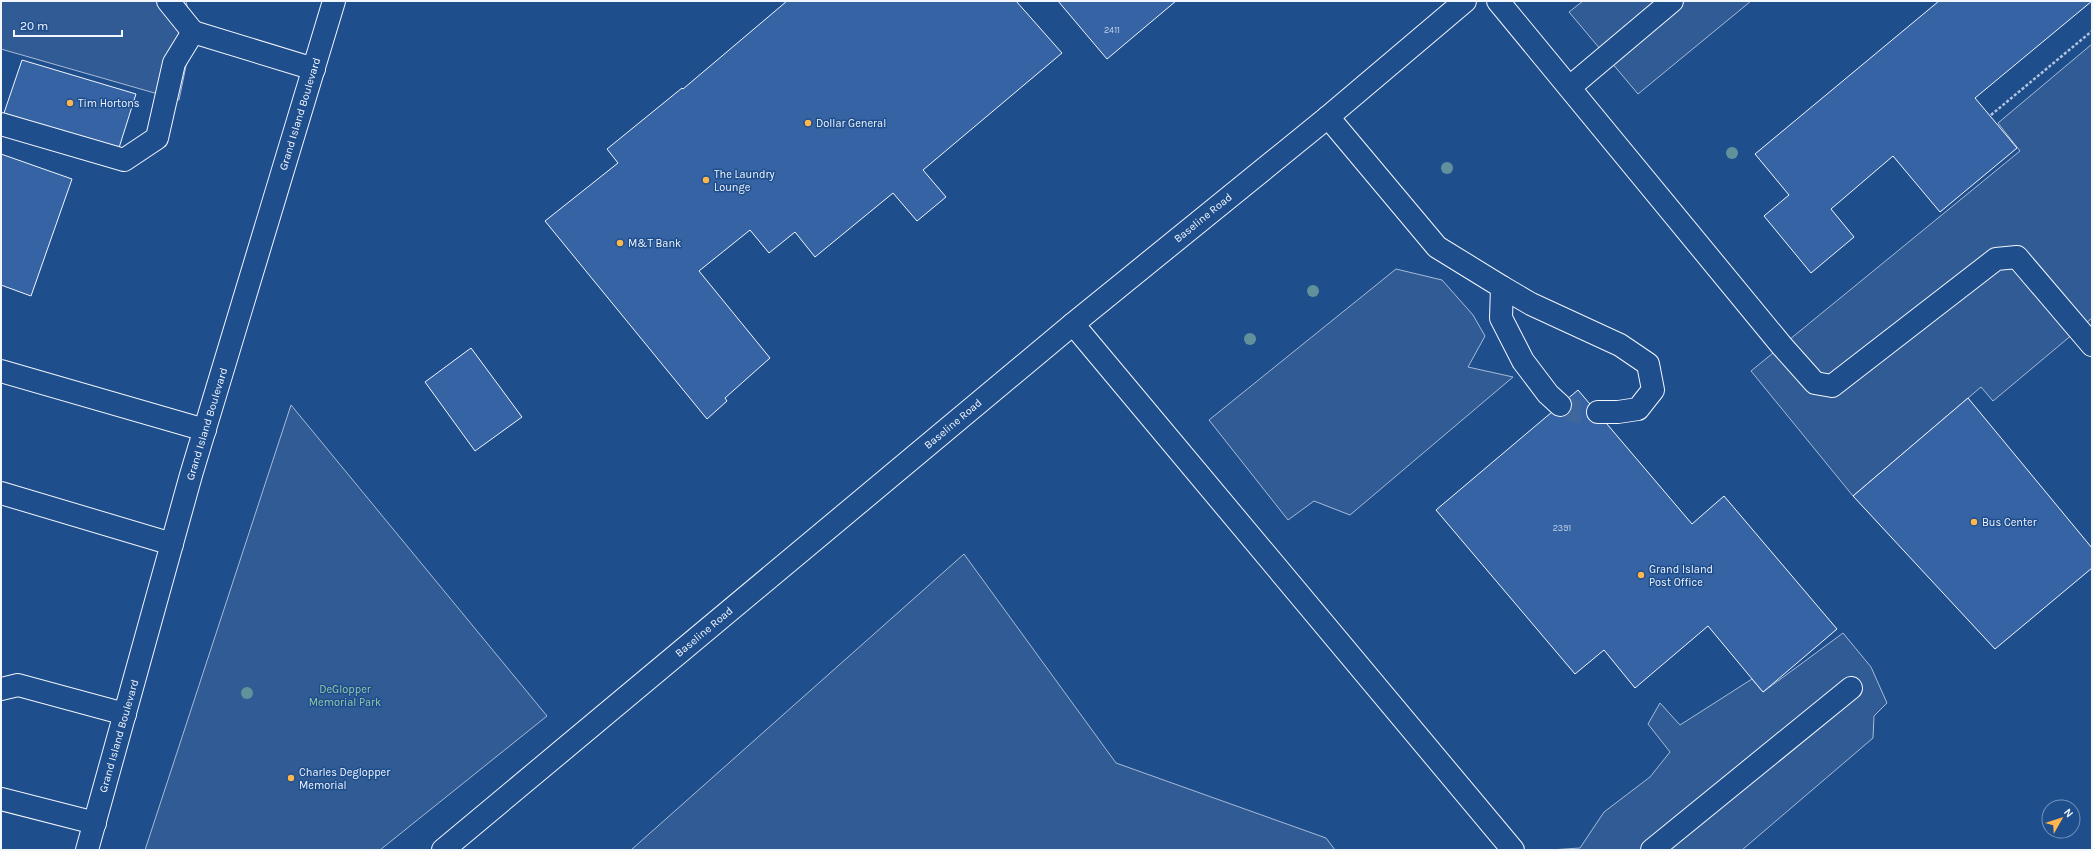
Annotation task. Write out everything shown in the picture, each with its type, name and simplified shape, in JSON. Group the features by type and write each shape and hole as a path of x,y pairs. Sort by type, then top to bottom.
{"street":[{"path":"168,1 193,32 314,69"},
{"name":"Grand Island Boulevard","path":"87,850 205,430 334,1"},
{"name":"Baseline Road","path":"443,850 1073,324 1328,117 1465,1"},
{"path":"1498,1 1782,346 1815,383 1832,386 1996,259 2017,257 2092,345"},
{"path":"1570,87 1672,1"},
{"path":"1,124 124,160 157,138 174,64 193,32"},
{"path":"1328,117 1437,247 1531,304 1620,345 1648,364 1653,390 1638,409 1618,412 1598,412"},
{"path":"1502,287 1501,318 1523,361 1548,394 1560,405"},
{"path":"1073,324 1104,364 1513,850"},
{"path":"1,371 205,430"},
{"path":"1,493 172,544"},
{"path":"1,689 18,685 125,714"},
{"path":"1652,850 1851,688"},
{"path":"1,798 94,823"}],"path":[{"path":"1992,115 2092,31"}],"shaded area":[{"path":"1,1 186,1 193,32 179,100 1,49"},
{"path":"1583,1 1751,1 1638,94 1569,12"},
{"path":"2092,44 2092,318 1993,401 1981,387 1853,496 1751,371 2020,151 1998,123"},
{"path":"1396,269 1442,280 1473,315 1485,336 1468,367 1513,377 1350,515 1314,501 1288,520 1209,420"},
{"name":"DeGlopper Memorial Park","path":"291,405 547,716 380,850 145,850"},
{"path":"964,554 1116,763 1326,838 1335,850 631,850"},
{"path":"1843,633 1871,667 1887,703 1874,716 1873,738 1742,850 1550,850 1580,848 1604,812 1650,777 1670,752 1648,724 1660,703 1680,725 1752,679 1763,692"}],"building":[{"path":"787,1 1016,1 1062,53 923,170 946,197 917,221 893,193 815,257 795,232 769,253 750,230 699,271 770,358 725,398 727,401 707,419 545,221 618,163 607,149 682,88 683,89"},
{"path":"1058,1 1176,1 1107,59"},
{"path":"1939,1 2092,1 1975,98 2017,148 1940,212 1893,156 1831,209 1854,237 1811,273 1764,216 1789,195 1755,154"},
{"name":"Tim Hortons","path":"22,60 136,94 118,151 4,113"},
{"path":"1,154 72,179 31,296 1,285"},
{"path":"471,348 522,417 475,451 425,382"},
{"name":"Grand Island Post Office","path":"1578,390 1692,524 1724,496 1837,629 1763,692 1708,626 1635,688 1604,650 1575,674 1436,510"},
{"name":"Bus Center","path":"1968,398 2092,548 2092,568 1995,649 1853,496"}],"tunnel":[{"path":"1560,405 1578,412 1598,412"}],"place":[{"name":"Tim Hortons","path":"70,103"},
{"name":"Dollar General","path":"808,123"},
{"name":"The Laundry Lounge","path":"706,180"},
{"name":"M&T Bank","path":"620,243"},
{"name":"Bus Center","path":"1974,522"},
{"name":"Grand Island Post Office","path":"1641,575"},
{"name":"Charles Deglopper Memorial","path":"291,778"}]}
